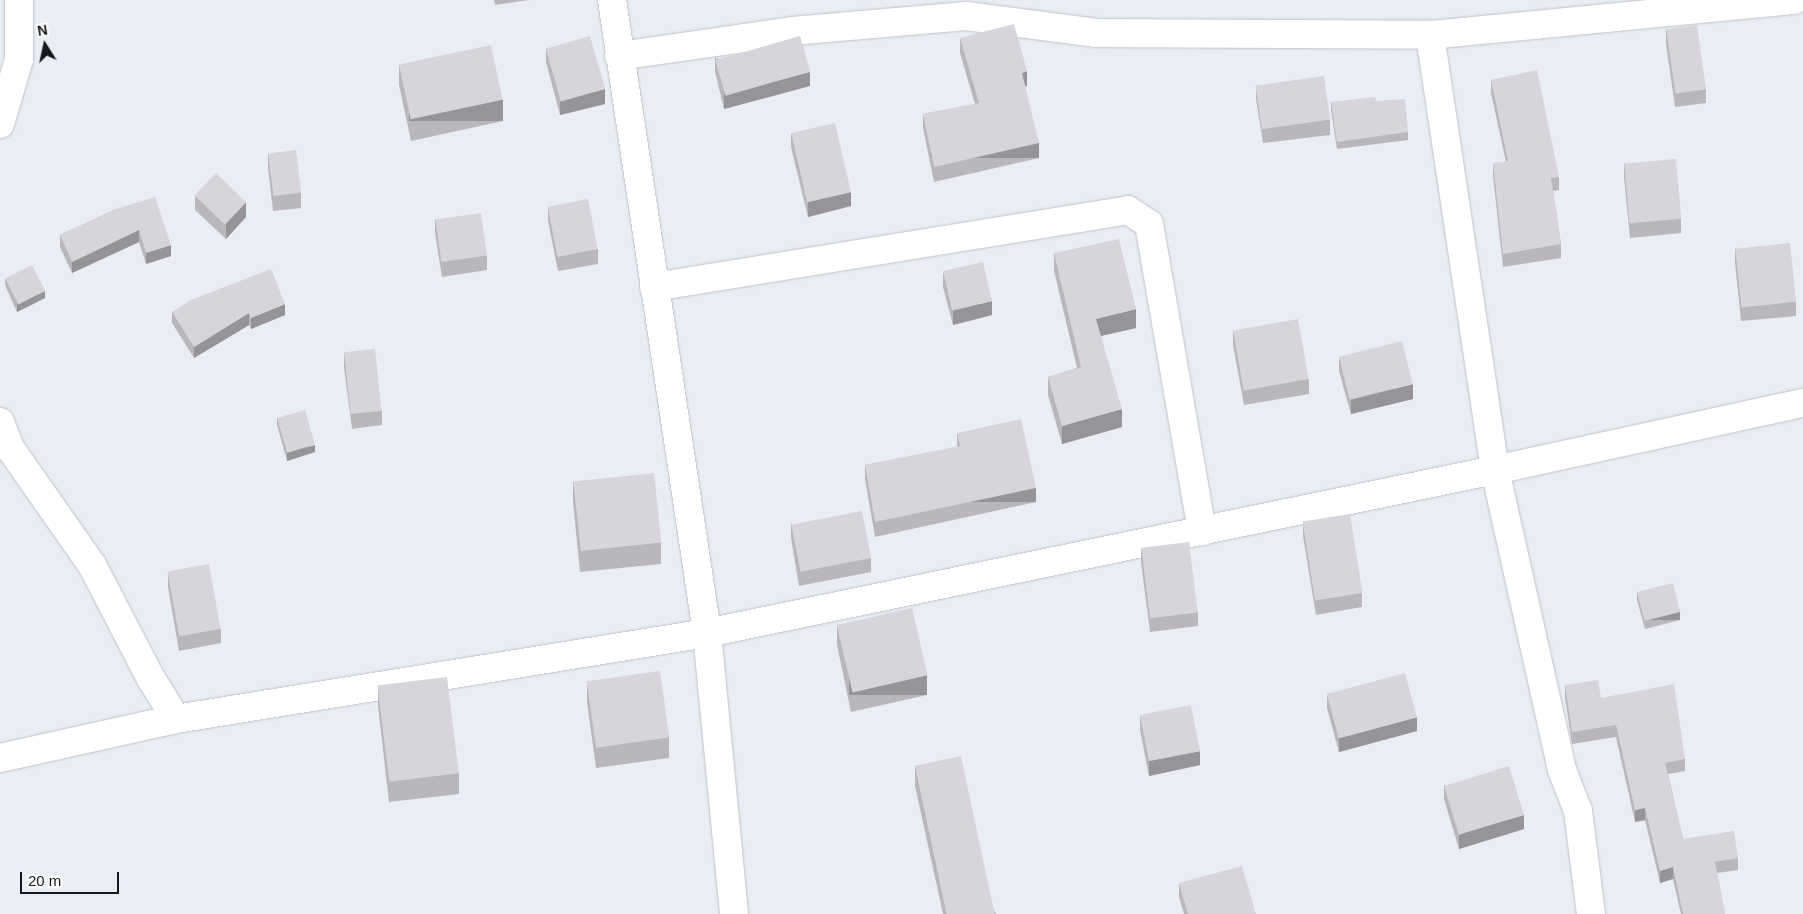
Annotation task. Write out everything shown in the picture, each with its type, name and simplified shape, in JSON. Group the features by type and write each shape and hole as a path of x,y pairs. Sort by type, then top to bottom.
{"street":[{"path":"0,124 18,59 19,0"},
{"path":"612,0 707,633 734,914"},
{"path":"619,56 792,31 966,16 1097,33 1430,35 1794,0"},
{"path":"1430,35 1494,470 1562,770 1578,811 1591,914"},
{"path":"654,287 1128,210 1149,224 1202,531"},
{"path":"0,758 176,719 707,633 1494,470 1803,403"},
{"path":"0,422 10,448 92,566 150,677 176,719"}],"building":[{"path":"1014,24 1027,71 1022,73 1039,143 934,167 923,114 979,103 960,38"},
{"path":"1697,25 1706,89 1675,94 1666,29"},
{"path":"590,36 605,89 561,102 546,49"},
{"path":"800,36 810,72 726,96 715,60"},
{"path":"491,45 503,100 411,119 399,65"},
{"path":"1537,70 1559,177 1551,178 1561,244 1503,254 1493,163 1508,161 1491,80"},
{"path":"1324,76 1330,120 1262,129 1256,86"},
{"path":"1375,97 1376,101 1405,99 1408,132 1337,142 1331,102"},
{"path":"835,123 851,192 807,202 791,133"},
{"path":"296,150 301,193 273,196 268,153"},
{"path":"1676,159 1681,219 1629,223 1624,164"},
{"path":"216,173 246,202 225,224 194,195"},
{"path":"155,197 171,245 146,253 139,230 72,262 60,235 116,209"},
{"path":"588,199 598,249 557,257 548,207"},
{"path":"481,213 487,256 441,262 435,219"},
{"path":"1119,239 1136,309 1096,319 1122,409 1062,426 1048,377 1081,367 1054,253"},
{"path":"1790,243 1796,302 1741,307 1735,249"},
{"path":"983,262 992,301 952,310 943,271"},
{"path":"32,265 45,291 18,304 5,279"},
{"path":"271,269 285,304 251,318 249,313 194,347 172,312 191,300"},
{"path":"1298,319 1309,379 1244,391 1233,330"},
{"path":"1402,341 1413,384 1350,399 1339,357"},
{"path":"375,349 381,411 351,414 344,352"},
{"path":"305,410 315,445 287,453 277,418"},
{"path":"1021,419 1036,488 875,522 865,465 960,446 957,433"},
{"path":"654,473 661,543 581,551 573,481"},
{"path":"862,511 871,558 800,572 791,525"},
{"path":"1350,514 1363,593 1315,601 1303,522"},
{"path":"1189,542 1198,612 1150,618 1141,548"},
{"path":"209,564 220,629 179,636 168,571"},
{"path":"1673,583 1680,612 1644,621 1637,592"},
{"path":"912,608 928,675 852,693 837,625"},
{"path":"660,671 669,737 596,748 587,681"},
{"path":"1405,673 1417,717 1339,738 1327,694"},
{"path":"447,677 459,773 389,782 378,686"},
{"path":"1598,680 1601,698 1674,684 1685,759 1665,763 1683,839 1734,831 1738,858 1715,862 1725,914 1683,914 1673,867 1660,871 1645,808 1635,810 1616,725 1572,732 1565,685"},
{"path":"1191,705 1200,751 1149,761 1140,715"},
{"path":"961,756 995,914 947,914 915,766"},
{"path":"1509,766 1524,815 1459,835 1444,786"},
{"path":"1242,866 1256,914 1188,914 1179,883"}]}
